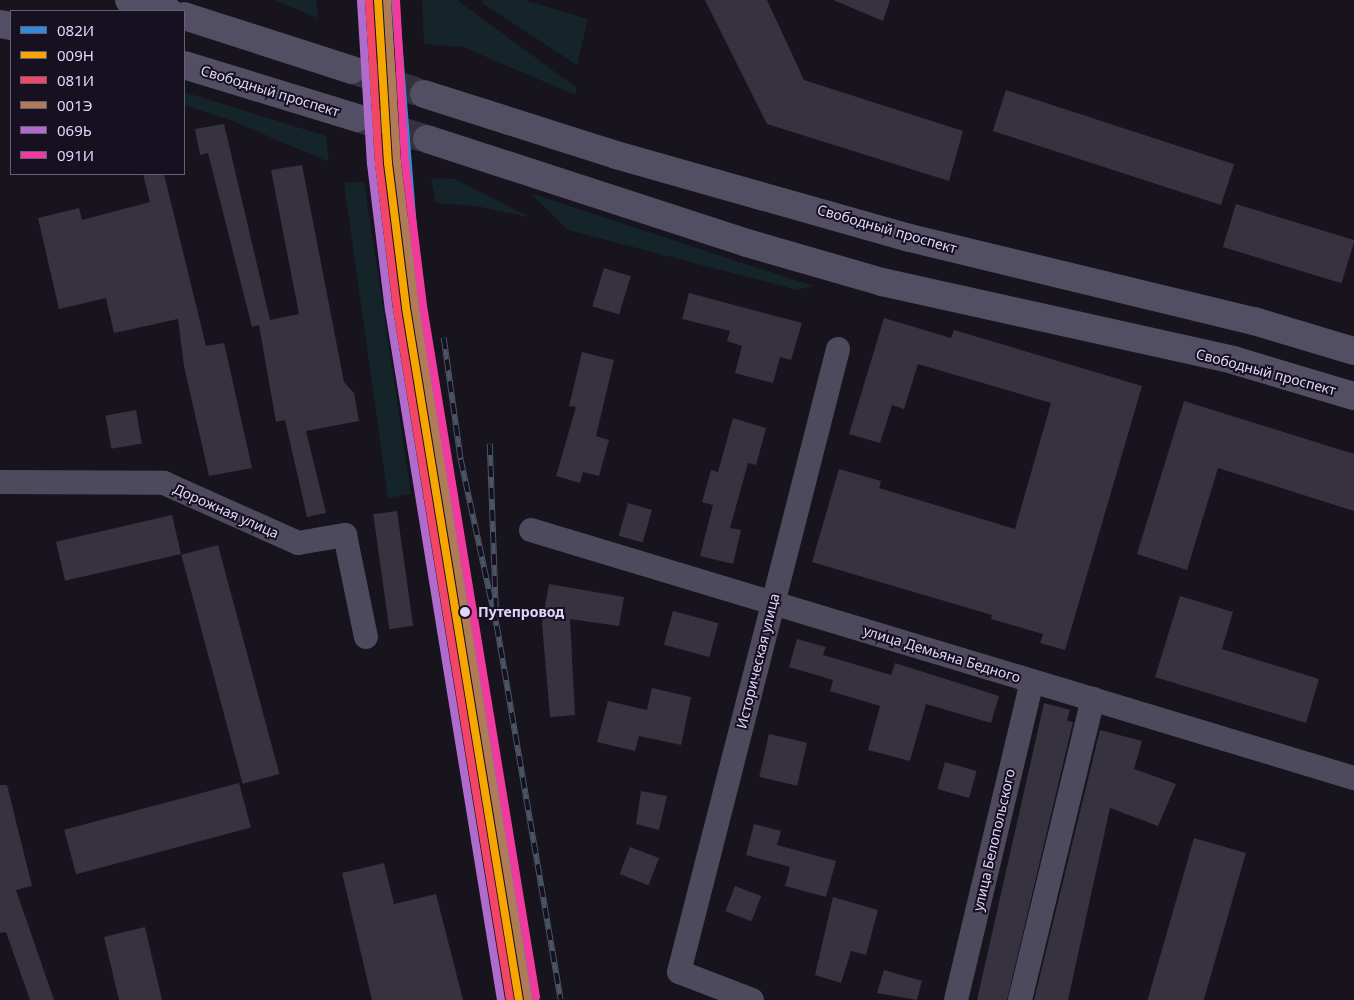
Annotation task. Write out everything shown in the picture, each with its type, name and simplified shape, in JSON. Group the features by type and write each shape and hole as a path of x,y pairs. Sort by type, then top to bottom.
{"main road":[{"path":"129,0 164,10"},
{"path":"185,16 352,70"},
{"name":"Свободный проспект","path":"185,65 357,118"},
{"name":"Свободный проспект","path":"424,94 616,154 910,238 1254,321 1354,351"},
{"name":"Свободный проспект","path":"427,139 747,243 882,282 1233,360 1354,396"}],"street":[{"name":"Историческая улица","path":"752,1000 679,972 838,349"},
{"name":"Дорожная улица","path":"0,482 164,483 298,543 345,535 366,637"},
{"name":"улица Демьяна Бедного","path":"531,530 1354,778"},
{"name":"улица Белопольского","path":"956,1000 1032,681"},
{"path":"1020,1000 1094,699"}],"shaded area":[{"path":"273,0 316,0 318,18"},
{"path":"422,0 457,0 577,88 575,95 463,47 424,44"},
{"path":"484,0 524,0 588,19 577,65 482,3"},
{"path":"185,92 326,136 329,162 230,120 185,105"},
{"path":"431,178 454,179 532,218 476,206 436,203"},
{"path":"364,181 411,494 388,498 344,183"},
{"path":"530,193 813,286 797,290 568,230"}],"building":[{"path":"705,0 767,0 804,80 963,131 949,181 767,124"},
{"path":"833,0 890,0 883,21"},
{"path":"1006,90 1234,164 1221,205 993,131"},
{"path":"224,124 270,320 299,314 271,170 302,165 344,382 354,393 359,421 306,431 326,513 307,517 285,420 276,422 259,325 252,327 208,153 200,155 195,129"},
{"path":"143,175 164,175 206,346 224,343 252,468 209,476 184,366 178,319 114,333 106,298 59,309 38,218 79,208 82,220 150,202"},
{"path":"1236,204 1354,240 1341,283 1223,247"},
{"path":"604,268 631,276 619,314 592,306"},
{"path":"689,293 802,323 791,360 780,357 773,383 735,373 742,346 727,341 730,331 682,319"},
{"path":"884,318 951,338 954,330 1142,386 1065,650 1040,643 1043,634 991,619 992,615 812,562 839,469 881,481 879,488 1015,529 1051,403 918,364 904,409 892,405 880,443 849,434"},
{"path":"582,352 614,360 596,436 609,440 599,476 583,472 580,483 556,476 576,407 569,406"},
{"path":"1184,401 1354,454 1354,511 1218,468 1187,570 1137,554"},
{"path":"136,410 142,443 111,449 105,415"},
{"path":"733,418 766,428 756,465 748,463 730,528 741,530 733,564 700,556 713,505 702,502 711,470 718,472"},
{"path":"628,503 652,510 643,543 619,536"},
{"path":"397,511 413,626 389,629 373,514"},
{"path":"172,515 181,554 65,581 56,542"},
{"path":"218,545 279,774 243,784 181,555"},
{"path":"549,584 624,597 619,626 570,619 575,715 550,717 542,623"},
{"path":"1180,596 1233,612 1222,649 1319,679 1306,723 1155,677"},
{"path":"673,611 718,623 709,657 664,645"},
{"path":"797,639 826,647 823,655 891,675 895,663 999,696 991,723 926,704 910,761 868,750 880,706 830,691 833,680 789,667"},
{"path":"652,688 691,697 681,745 639,736 635,751 597,742 608,701 647,710"},
{"path":"1044,703 1070,710 1067,721 1073,722 1007,1000 977,1000"},
{"path":"1100,730 1142,741 1134,769 1176,784 1158,826 1110,808 1068,1000 1034,1000"},
{"path":"769,734 807,743 797,786 759,777"},
{"path":"945,762 977,771 969,798 937,789"},
{"path":"239,783 251,827 76,874 64,830"},
{"path":"0,785 7,785 32,886 16,890 54,1000 30,1000 6,932 0,933"},
{"path":"641,791 667,796 659,830 636,824"},
{"path":"754,824 781,831 777,845 836,861 826,897 785,886 790,867 746,855"},
{"path":"1194,838 1246,853 1204,1000 1148,1000"},
{"path":"630,847 659,858 649,885 620,874"},
{"path":"384,863 394,904 436,894 463,1000 372,1000 342,873"},
{"path":"735,886 761,896 751,921 725,911"},
{"path":"833,897 878,910 866,955 851,951 841,983 815,975"},
{"path":"145,927 162,1000 119,1000 104,937"},
{"path":"884,970 922,981 917,1000 877,993"}],"tunnel":[{"path":"352,70 424,94"},
{"path":"357,118 427,139"}],"railway":[{"path":"444,338 461,460 497,626 561,1000"},
{"path":"490,444 496,609"}],"transit line":[{"name":"009Н","path":"378,0 388,163 406,308 519,1000"},
{"name":"001Э","path":"387,0 397,162 415,307 528,999"},
{"name":"082И","path":"395,0 419,303 534,1000"},
{"name":"091И","path":"396,0 405,161 423,306 536,997"},
{"name":"069Ь","path":"361,1 371,164 389,310 501,1000"},
{"name":"081И","path":"369,1 379,164 397,309 510,1000"}],"place":[{"name":"Путепровод","path":"465,612"}]}
